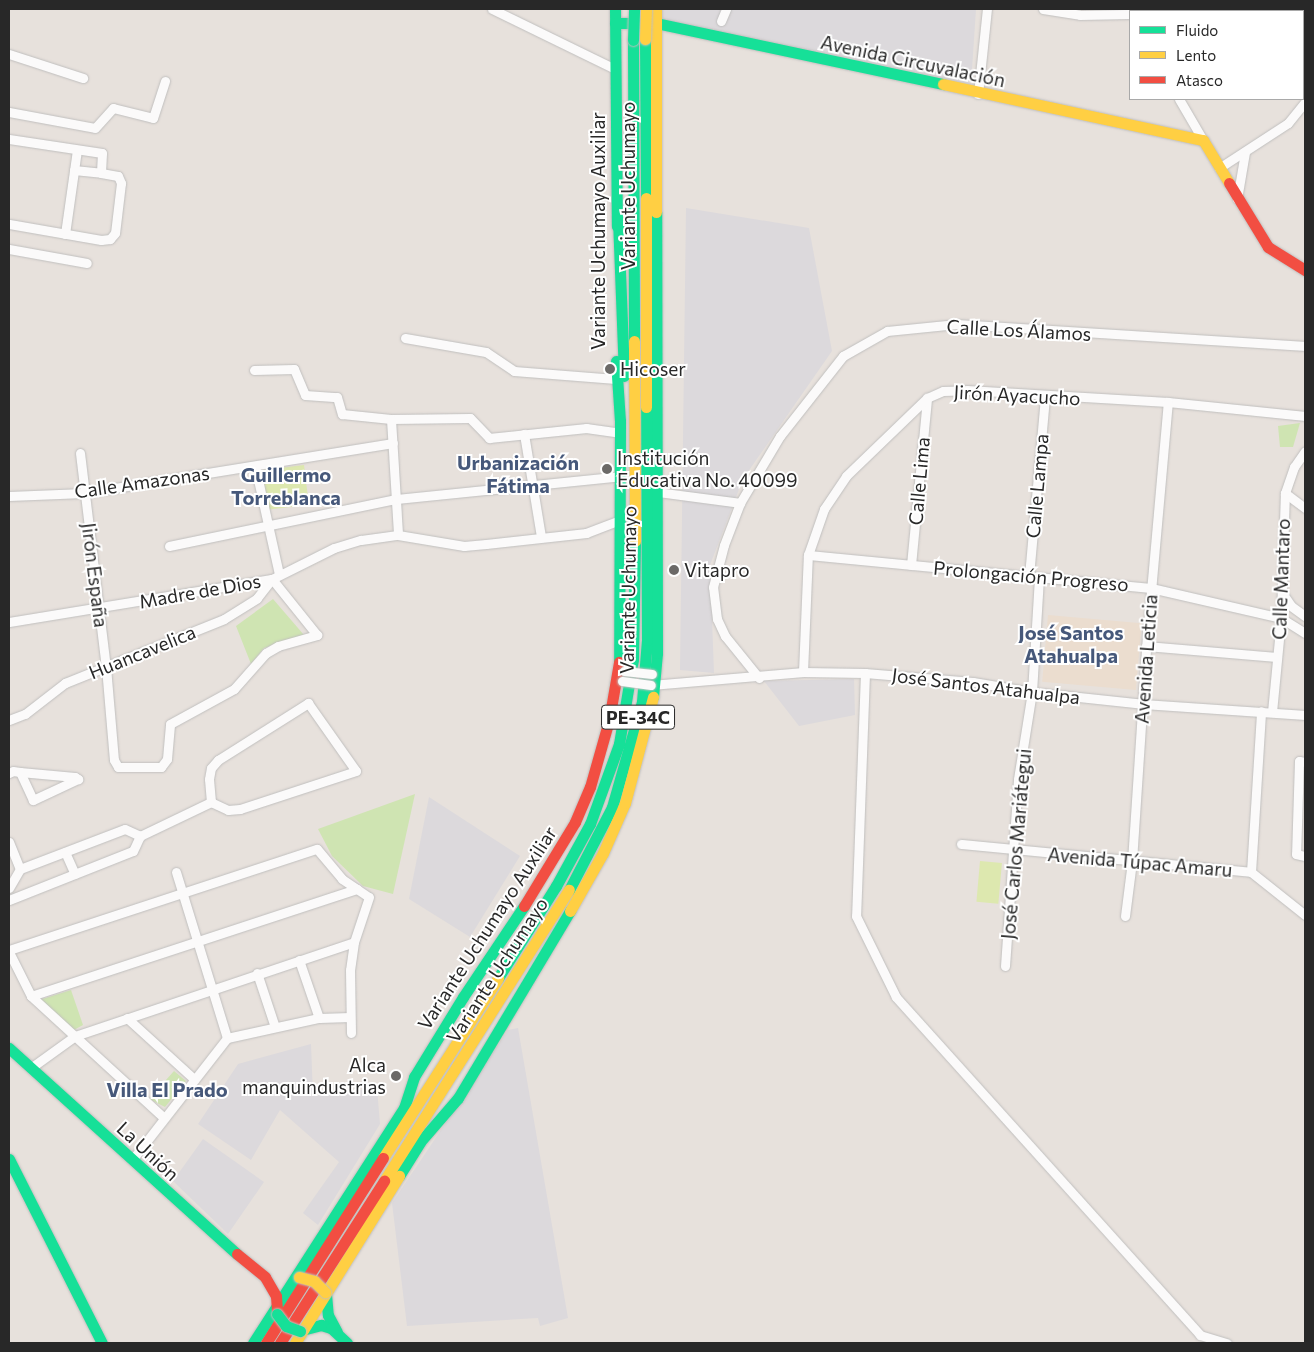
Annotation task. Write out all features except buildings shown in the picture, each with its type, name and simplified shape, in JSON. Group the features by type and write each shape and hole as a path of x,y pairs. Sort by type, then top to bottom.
{"main road":[{"name":"Variante Uchumayo Auxiliar","path":"253,1343 277,1310 404,1108 414,1076 432,1046 543,879 576,822 598,761 620,675 620,433 616,379 614,279 618,219 615,9"},
{"name":"Variante Uchumayo","path":"280,1343 570,889 602,828 620,786 642,702 647,640 639,40 634,9"},
{"name":"Variante Uchumayo","path":"266,1343 534,921 590,824 613,764 624,723 633,659 635,617 634,425 639,40 646,9"},
{"name":"Variante Uchumayo","path":"653,680 657,492 656,9"},
{"name":"Avenida Circuvalación","path":"615,23 656,23 978,94 1203,140"},
{"path":"1203,140 1237,199 1268,247 1305,270"},
{"path":"618,219 622,368 634,425"},
{"path":"420,1142 458,1098 520,998 603,853 634,774 653,680"},
{"path":"404,1108 493,966 524,927 534,921"},
{"path":"295,1343 510,995 525,958"},
{"name":"La Unión","path":"9,1048 132,1160 265,1276 274,1290 277,1310"},
{"path":"9,1159 102,1343"},
{"path":"265,1276 280,1280 297,1278 314,1281 325,1293 328,1315 338,1334"},
{"path":"277,1310 286,1326 302,1330 321,1325 338,1334 347,1343"}],"street":[{"path":"492,9 615,69"},
{"path":"721,21 726,9"},
{"path":"978,94 987,9"},
{"path":"1042,9 1080,15 1129,14"},
{"path":"9,54 83,78"},
{"path":"9,112 95,128 113,108 153,118 165,81"},
{"path":"1180,100 1203,140"},
{"path":"1219,168 1288,123 1305,102"},
{"path":"9,139 102,154 101,173"},
{"path":"65,234 77,150"},
{"path":"1237,199 1245,152"},
{"path":"9,224 101,240 110,239 115,233 120,179 101,173 74,170"},
{"path":"9,249 87,263"},
{"name":"Calle Los Álamos","path":"759,678 725,636 717,619 713,587 740,503 780,436 838,362 887,331 956,324 1305,346"},
{"path":"405,338 486,352 514,371 616,379"},
{"path":"254,370 294,369 308,397 337,398 342,414 391,419 470,418 489,438 586,428 620,433"},
{"name":"Jirón Ayacucho","path":"803,672 808,555 824,509 846,476 926,398 943,391 967,390 1168,402 1305,416"},
{"name":"Calle Lampa","path":"1029,576 1045,396"},
{"name":"Calle Lima","path":"911,565 926,398"},
{"name":"Avenida Leticia","path":"1125,916 1132,862 1144,704 1146,646 1168,402"},
{"path":"391,419 398,536"},
{"path":"524,434 540,537"},
{"name":"Calle Amazonas","path":"9,496 84,493 393,443"},
{"name":"Calle Mantaro","path":"1272,712 1281,618 1285,493 1294,468 1305,451"},
{"name":"Jirón España","path":"80,453 106,666 114,760 118,767 161,767 167,759 170,724 234,689 266,653 278,646 317,635 276,577"},
{"path":"255,466 270,525 276,577"},
{"path":"169,546 396,499 533,487 620,476"},
{"path":"657,492 740,503"},
{"path":"1285,493 1305,508"},
{"name":"Madre de Dios","path":"9,622 98,609 276,577 334,548 361,540 398,536 464,546 586,533 620,520"},
{"name":"Prolongación Progreso","path":"808,555 1151,588 1281,618 1305,633"},
{"path":"1282,569 1283,596 1305,616"},
{"name":"Huancavelica","path":"9,720 24,714 65,683 224,620 257,598 276,577"},
{"path":"1032,692 1039,577"},
{"path":"1146,646 1278,657"},
{"name":"José Santos Atahualpa","path":"620,675 667,682 759,678 803,672 865,673 973,682 1032,692 1144,704 1261,711 1305,716"},
{"path":"865,673 856,916 896,997 1200,1335 1227,1343"},
{"name":"José Carlos Mariátegui","path":"1005,966 1018,778 1032,692"},
{"path":"308,703 356,771 240,809 228,810 211,802 209,779 211,768 218,760 308,703"},
{"path":"1251,872 1261,711"},
{"path":"1302,762 1296,854 1305,856"},
{"path":"9,773 20,772 75,777 78,779 32,800 20,772"},
{"path":"9,900 133,851 140,836 211,802"},
{"path":"9,888 20,869 125,829 140,836"},
{"path":"9,842 20,869"},
{"name":"Avenida Túpac Amaru","path":"961,844 1251,872 1305,915"},
{"path":"164,1118 31,996 9,951 317,849 332,870 369,897 354,942 348,994 351,1033"},
{"path":"66,852 75,874"},
{"path":"176,872 227,1038"},
{"path":"31,996 357,889"},
{"path":"32,1067 74,1036 212,988 354,942"},
{"path":"299,960 319,1018"},
{"path":"257,973 275,1027"},
{"path":"132,1160 227,1038 319,1018 350,1017"},
{"path":"127,1018 194,1080"}],"shaded area":[{"path":"660,9 976,9 971,84 660,19"},
{"path":"686,208 809,228 832,351 743,479 710,565 714,673 680,670"},
{"path":"1048,615 1142,623 1136,690 1042,682"},
{"path":"854,679 855,715 799,726 764,681"},
{"path":"429,797 520,856 470,937 409,899"},
{"path":"518,1028 568,1318 540,1326 538,1318 407,1326 392,1203 508,1030"},
{"path":"311,1044 313,1096 377,1088 380,1124 318,1225 303,1213 339,1162 280,1110 251,1160 198,1124 238,1064"},
{"path":"203,1139 264,1182 228,1234 173,1181"}],"green space":[{"path":"1300,423 1293,447 1280,447 1278,426"},
{"path":"304,465 309,505 267,510 262,470"},
{"path":"273,599 304,635 264,648 251,664 236,626"},
{"path":"415,794 393,894 363,886 332,856 318,829"},
{"path":"980,861 1002,863 998,904 976,902"},
{"path":"71,990 83,1025 72,1031 39,1000"},
{"path":"174,1071 186,1081 165,1107 149,1099"}],"traffic: fast":[{"path":"615,9 617,226"},
{"path":"633,40 634,9"},
{"path":"615,23 656,23 943,84"},
{"path":"645,39 646,198"},
{"path":"633,40 634,341"},
{"path":"653,697 657,653 656,212"},
{"path":"618,219 624,376"},
{"path":"616,361 620,421 619,662"},
{"path":"569,890 612,807 642,702 647,640 646,407"},
{"path":"498,978 556,886 590,824 619,744 633,659 635,541"},
{"path":"253,1343 404,1108 414,1077 463,997 524,906"},
{"path":"399,1176 420,1142 458,1098 570,911"},
{"path":"9,1048 237,1254"},
{"path":"9,1159 102,1343"},
{"path":"326,1294 328,1315 337,1332"},
{"path":"277,1314 286,1326 300,1331"},
{"path":"302,1330 321,1325 331,1328 347,1343"}],"traffic: slow":[{"path":"645,39 646,9"},
{"path":"656,9 656,212"},
{"path":"943,84 1203,140 1229,183"},
{"path":"646,198 646,407"},
{"path":"634,341 635,541"},
{"path":"570,911 603,853 625,803 653,697"},
{"path":"384,1181 569,890"},
{"path":"383,1158 498,978"},
{"path":"295,1343 399,1176"},
{"path":"299,1277 314,1281 325,1292"}],"traffic: jam":[{"path":"1229,183 1268,247 1305,270"},
{"path":"524,906 575,822 590,787 609,720 619,662"},
{"path":"266,1343 383,1158"},
{"path":"280,1343 384,1181"},
{"path":"237,1254 265,1277 276,1296 277,1310"}],"place":[{"name":"Hicoser","path":"610,369"},
{"name":"Institución Educativa No. 40099","path":"607,469"},
{"name":"Vitapro","path":"674,570"},
{"name":"Alca manquindustrias","path":"396,1076"}],"district":[{"name":"Urbanización Fátima","path":"518,474"},
{"name":"Guillermo Torreblanca","path":"286,486"},
{"name":"José Santos Atahualpa","path":"1071,644"},
{"name":"Villa El Prado","path":"167,1089"}]}
